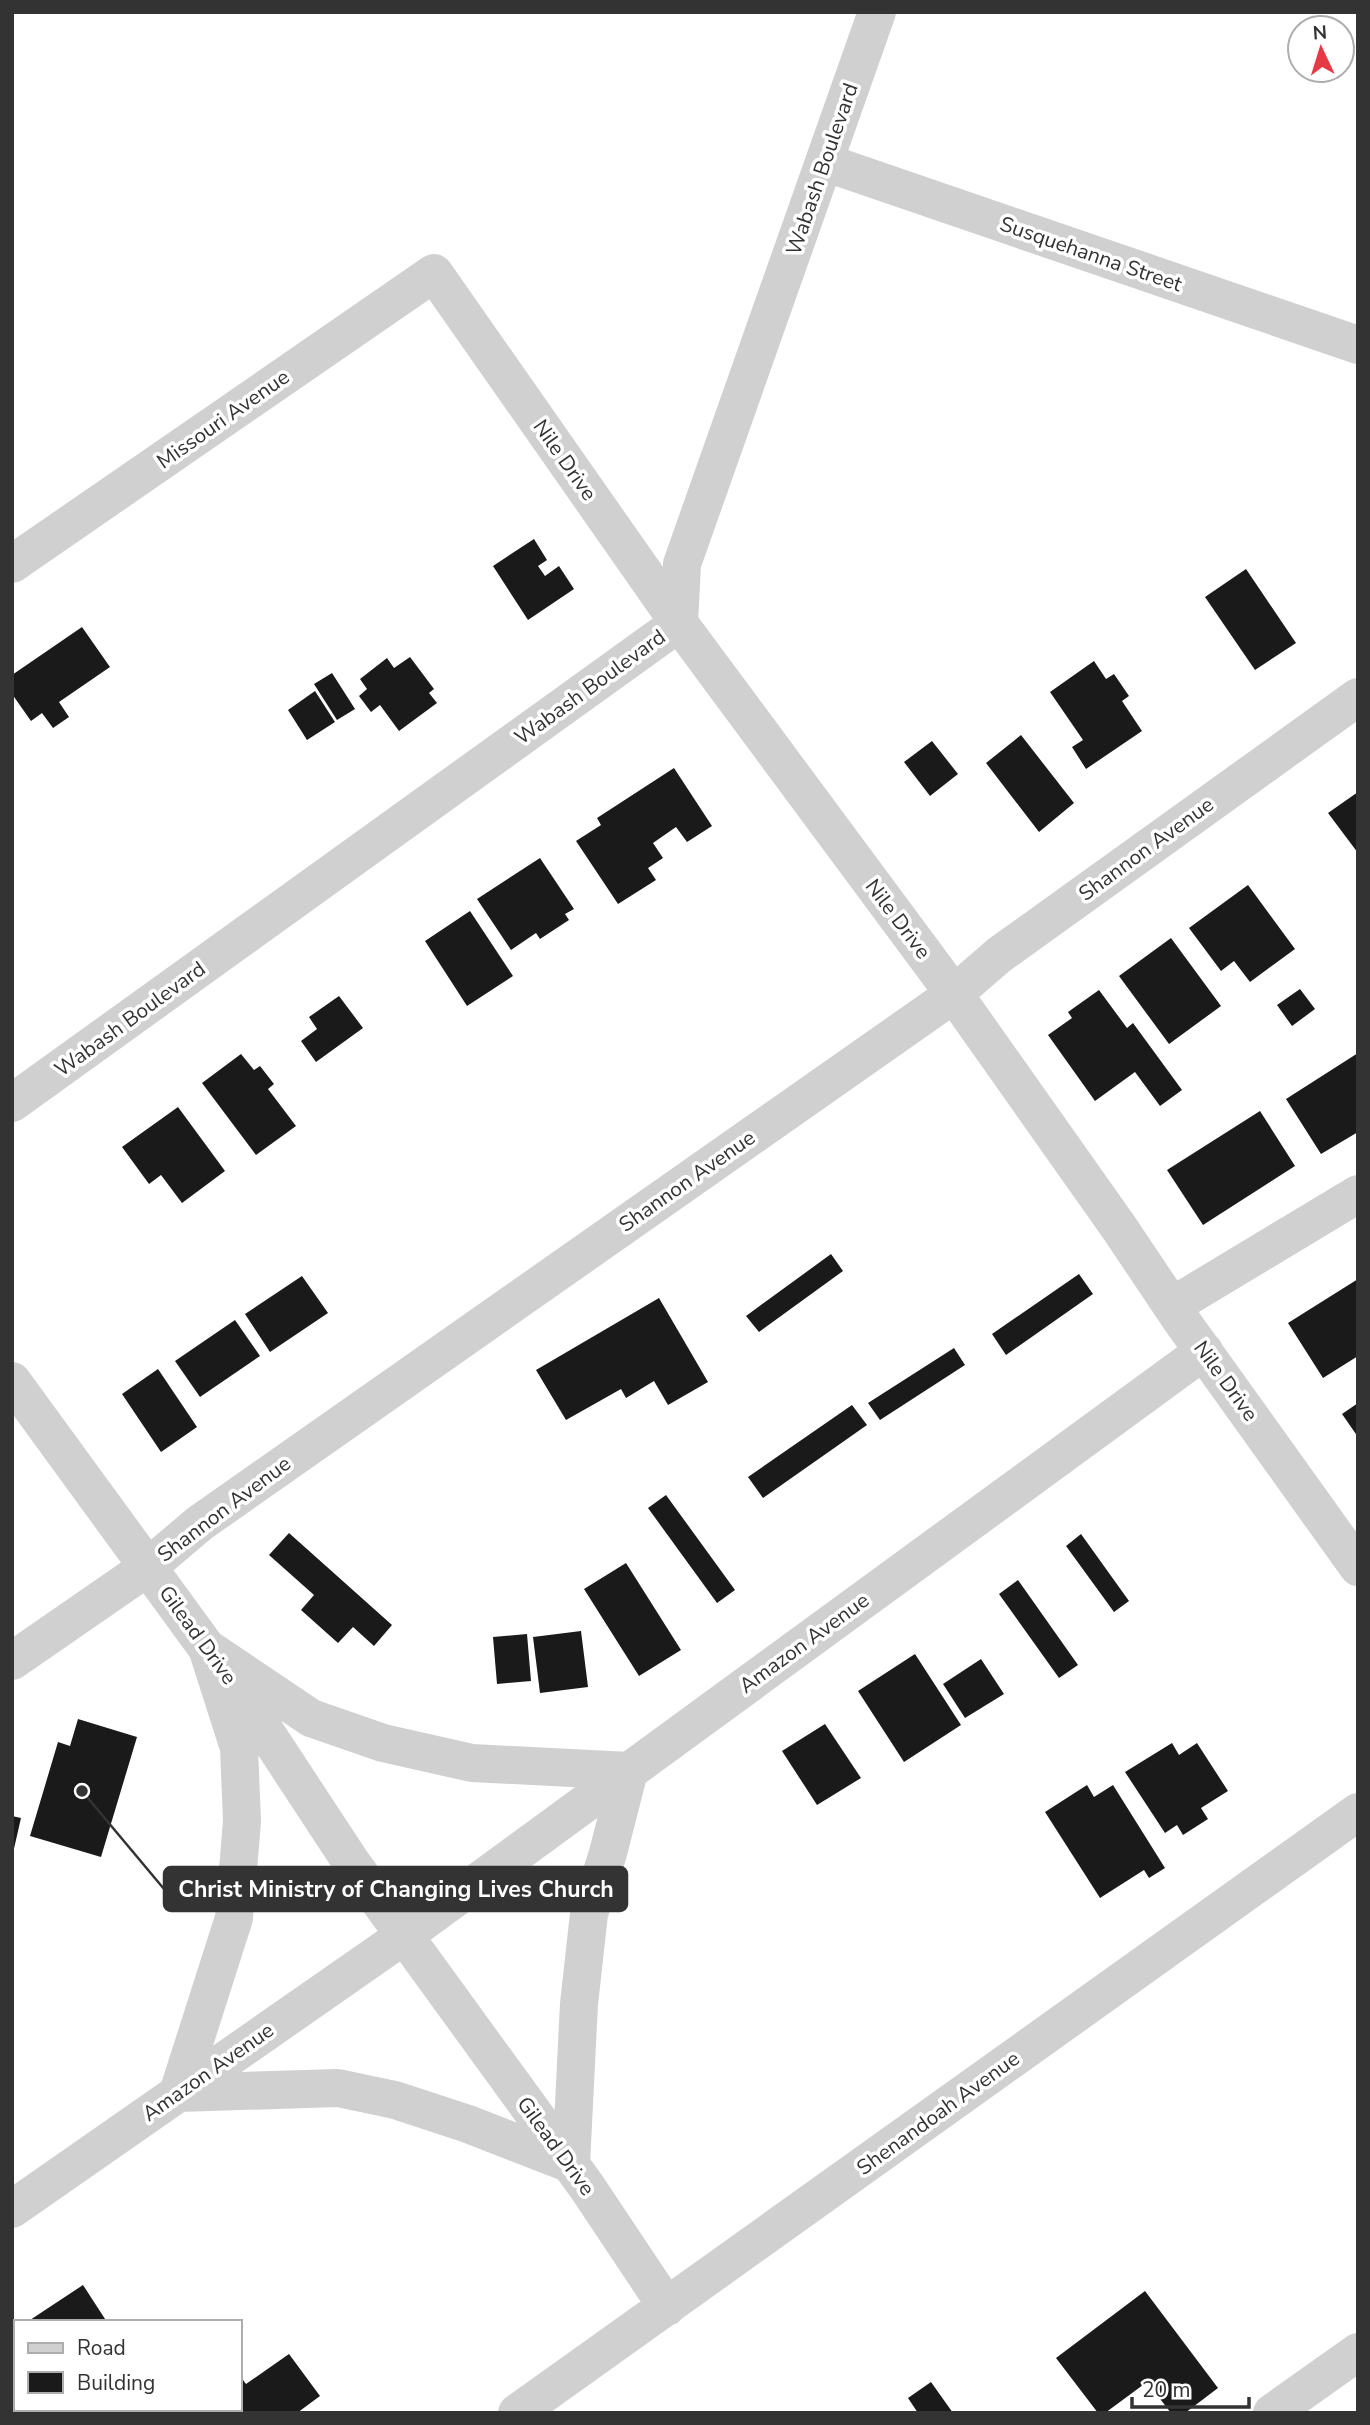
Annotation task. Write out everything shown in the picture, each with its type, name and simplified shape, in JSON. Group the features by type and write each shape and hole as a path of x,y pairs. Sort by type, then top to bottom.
{"street":[{"name":"Wabash Boulevard","path":"12,1103 679,623 682,564 877,12"},
{"name":"Susquehanna Street","path":"824,162 1358,345"},
{"name":"Nile Drive","path":"434,273 679,623 954,994 1358,1567"},
{"name":"Missouri Avenue","path":"12,564 434,273"},
{"name":"Shannon Avenue","path":"12,1661 148,1567 200,1523 954,994 999,955 1358,697"},
{"path":"1172,1306 1358,1194"},
{"name":"Amazon Avenue","path":"12,2209 405,1935 1204,1350"},
{"name":"Gilead Drive","path":"12,1381 244,1699 351,1862 570,2164 667,2307"},
{"path":"207,1648 311,1718 383,1743 472,1763 629,1771 589,1914 579,2004 570,2164 395,2100 338,2088 178,2093 234,1917 242,1821 239,1748 207,1648"},
{"name":"Shenandoah Avenue","path":"517,2413 1358,1812"},
{"path":"1272,2413 1358,2351"}],"building":[{"path":"534,539 547,560 538,566 545,576 559,566 574,589 528,620 493,566"},
{"path":"1246,569 1296,643 1255,670 1205,597"},
{"path":"82,627 110,667 59,702 69,717 53,728 42,713 31,721 12,694 12,675"},
{"path":"410,657 434,689 429,693 437,703 399,731 380,705 371,712 359,696 367,689 360,679 387,658 394,668"},
{"path":"1094,661 1106,679 1114,674 1129,696 1122,701 1142,731 1086,769 1072,747 1083,740 1050,692"},
{"path":"332,673 355,709 337,720 314,684"},
{"path":"315,691 335,722 307,740 288,710"},
{"path":"1021,735 1074,803 1039,832 986,763"},
{"path":"932,741 958,774 930,796 904,762"},
{"path":"674,768 712,826 687,842 676,827 653,843 663,858 648,868 656,880 618,904 576,841 601,825 597,818"},
{"path":"1358,792 1358,853 1328,813"},
{"path":"540,858 574,909 565,914 569,920 540,939 536,933 511,950 477,899"},
{"path":"1248,885 1295,949 1250,982 1234,961 1221,971 1189,928"},
{"path":"470,911 513,976 467,1006 425,941"},
{"path":"1171,938 1221,1006 1169,1044 1119,976"},
{"path":"1300,989 1315,1009 1292,1026 1277,1005"},
{"path":"1099,990 1127,1028 1133,1023 1182,1090 1160,1106 1135,1072 1095,1101 1048,1035 1072,1018 1068,1012"},
{"path":"339,996 363,1028 316,1062 301,1041 317,1029 309,1017"},
{"path":"1358,1053 1358,1132 1321,1154 1286,1099"},
{"path":"241,1054 254,1070 260,1066 274,1084 268,1089 296,1126 256,1155 202,1083"},
{"path":"178,1107 225,1171 182,1203 161,1175 149,1184 122,1147"},
{"path":"1260,1111 1295,1166 1203,1225 1167,1170"},
{"path":"831,1254 843,1271 759,1332 746,1316"},
{"path":"1079,1274 1093,1294 1006,1355 992,1334"},
{"path":"302,1276 328,1313 270,1352 245,1314"},
{"path":"1358,1279 1358,1356 1323,1378 1288,1323"},
{"path":"659,1298 708,1382 668,1405 654,1381 626,1398 621,1389 566,1420 536,1370"},
{"path":"235,1320 260,1356 200,1397 175,1361"},
{"path":"954,1348 965,1365 880,1420 868,1403"},
{"path":"158,1369 197,1427 161,1452 122,1394"},
{"path":"1358,1403 1358,1437 1342,1414"},
{"path":"852,1405 867,1425 763,1498 748,1477"},
{"path":"666,1495 735,1590 717,1603 648,1508"},
{"path":"289,1533 392,1625 374,1646 353,1627 338,1643 301,1610 314,1595 269,1555"},
{"path":"1081,1534 1129,1601 1114,1612 1066,1546"},
{"path":"626,1563 681,1650 639,1676 584,1589"},
{"path":"1018,1580 1078,1665 1059,1678 999,1594"},
{"path":"581,1631 588,1687 540,1693 533,1637"},
{"path":"527,1634 531,1681 497,1684 493,1637"},
{"path":"915,1654 961,1725 904,1762 858,1691"},
{"path":"981,1659 1004,1694 965,1718 943,1684"},
{"path":"78,1719 137,1737 101,1857 30,1836 58,1742 70,1746"},
{"path":"825,1724 861,1778 817,1805 782,1751"},
{"path":"1172,1743 1179,1755 1197,1743 1228,1791 1201,1808 1208,1819 1183,1835 1177,1825 1165,1833 1125,1772"},
{"path":"1087,1785 1094,1797 1113,1785 1165,1868 1149,1878 1144,1870 1100,1898 1045,1812"},
{"path":"12,1816 21,1818 13,1853 12,1853"},
{"path":"83,2285 106,2320 30,2320"},
{"path":"1145,2291 1218,2388 1185,2413 1171,2413 1147,2382 1105,2413 1098,2413 1056,2358"},
{"path":"289,2354 320,2396 297,2413 178,2411 242,2411 242,2379 246,2384"},
{"path":"931,2382 953,2413 918,2413 908,2398"}],"place":[{"name":"Christ Ministry of Changing Lives Church","path":"82,1791"}]}
